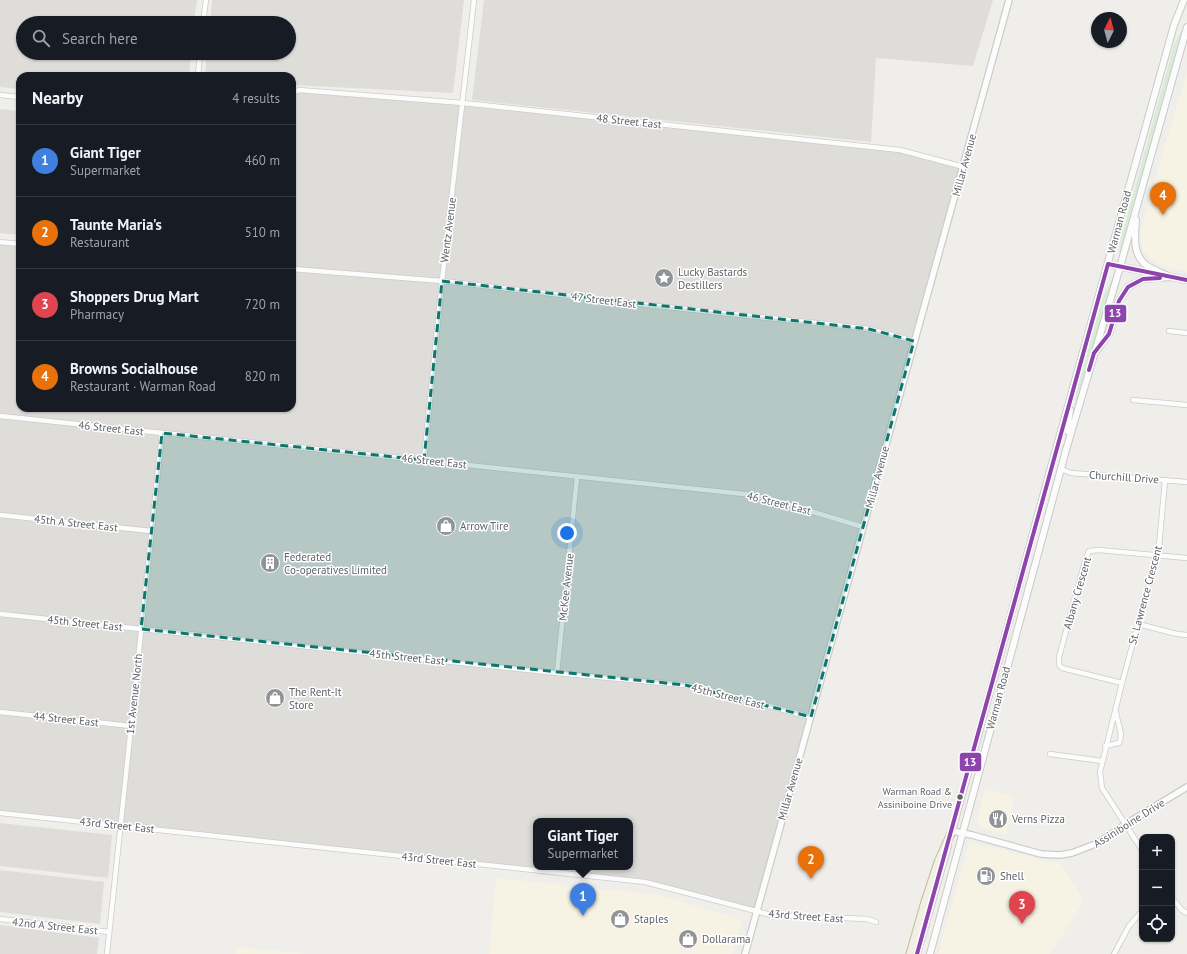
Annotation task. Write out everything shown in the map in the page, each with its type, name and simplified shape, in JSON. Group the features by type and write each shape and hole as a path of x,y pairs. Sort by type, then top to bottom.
{"highway":[{"path":"910,954 938,862 952,831"}],"main road":[{"name":"Warman Road","path":"917,954 1174,25 1184,0"},
{"name":"Warman Road","path":"930,954 1061,469 1137,208 1187,27"},
{"path":"1137,208 1134,240 1138,255 1146,265 1170,277"},
{"path":"1094,353 1109,334 1119,301 1122,294 1128,287 1143,279 1170,277"},
{"path":"1061,469 1059,458 1068,425 1070,397"}],"street":[{"path":"204,16 206,0"},
{"name":"Wentz Avenue","path":"424,460 442,281 474,0"},
{"name":"Millar Avenue","path":"745,954 1009,0"},
{"path":"198,72 199,60"},
{"name":"48 Street East","path":"296,91 299,90 463,103 900,150 964,167"},
{"path":"0,95 16,97"},
{"path":"0,242 16,244"},
{"path":"1108,264 1187,280"},
{"name":"47 Street East","path":"296,269 442,281 869,329 914,342"},
{"path":"1169,331 1187,332"},
{"path":"1133,400 1187,405"},
{"name":"46 Street East","path":"0,416 750,495 778,501 863,527"},
{"name":"1st Avenue North","path":"107,954 162,433"},
{"name":"Churchill Drive","path":"1061,469 1071,473 1187,482"},
{"name":"McKee Avenue","path":"557,673 577,477"},
{"name":"St. Lawrence Crescent","path":"1139,845 1102,788 1100,772 1105,746 1157,556 1165,480"},
{"name":"45th A Street East","path":"0,515 151,531"},
{"name":"Albany Crescent","path":"1122,683 1062,668 1059,665 1059,657 1089,551 1099,550 1187,558"},
{"name":"45th Street East","path":"0,614 697,687 811,717"},
{"path":"1138,624 1177,634 1187,635"},
{"name":"St. Lawrence Crescent","path":"1105,746 1119,742 1121,739 1122,734 1117,720 1116,709"},
{"name":"44 Street East","path":"0,712 131,726"},
{"path":"1050,754 1102,761"},
{"name":"Assiniboine Drive","path":"952,831 1035,852 1060,855 1072,853 1098,843 1187,787"},
{"name":"43rd Street East","path":"0,813 533,870"},
{"name":"43rd Street East","path":"534,870 645,882 771,915 867,920 876,922"},
{"path":"1175,902 1182,910 1187,913"},
{"path":"1114,954 1129,926 1139,914"},
{"name":"42nd A Street East","path":"0,919 109,932"}],"highlighted area":[{"path":"442,281 869,329 914,341 811,717 685,685 141,629 162,433 424,460"}],"shaded area":[{"path":"0,0 197,0 195,16 16,16 16,60 190,60 189,72 16,72 16,89 0,87"},
{"path":"212,0 464,0 453,93 296,85 296,72 205,72 206,60 296,60 296,16 211,16"},
{"path":"484,0 993,0 973,66 876,58 871,142 472,100"},
{"path":"1187,72 1187,272 1160,265 1149,257 1143,250 1141,229"},
{"path":"299,90 463,103 900,150 964,167 756,911 649,883 0,813 0,242 16,244 16,412 296,412 296,91"},
{"path":"0,109 16,111 16,235 0,233"},
{"path":"985,788 1015,797 1006,835 979,826 976,823"},
{"path":"0,823 112,835 108,878 0,866"},
{"path":"973,842 1047,862 1060,863 1084,901 1050,954 938,954 969,844"},
{"path":"0,870 104,882 100,924 0,912"},
{"path":"496,878 659,895 742,920 732,954 489,954"},
{"path":"0,925 99,938 97,954 0,954"},
{"path":"237,947 305,954 236,954"}],"green space":[{"path":"1181,31 1182,32 1121,253 1119,253 1120,243 1174,45"},
{"path":"1113,277 1074,408 1077,389 1102,299"}],"transit line":[{"name":"13","path":"917,954 1108,264 1187,280"},
{"name":"13","path":"1089,370 1094,353 1109,334 1119,301 1128,287 1143,279 1160,278"}],"place":[{"name":"Browns Socialhouse","path":"1163,215"},
{"name":"Lucky Bastards Destillers","path":"664,278"},
{"name":"Arrow Tire","path":"446,526"},
{"name":"Federated Co-operatives Limited","path":"270,563"},
{"name":"The Rent-It Store","path":"275,698"},
{"name":"Warman Road & Assiniboine Drive","path":"960,797"},
{"name":"Verns Pizza","path":"998,819"},
{"name":"Shell","path":"986,876"},
{"name":"Taunte Maria's","path":"811,879"},
{"name":"Giant Tiger","path":"583,916"},
{"name":"Staples","path":"620,919"},
{"name":"Shoppers Drug Mart","path":"1022,924"},
{"name":"Dollarama","path":"688,939"}]}
